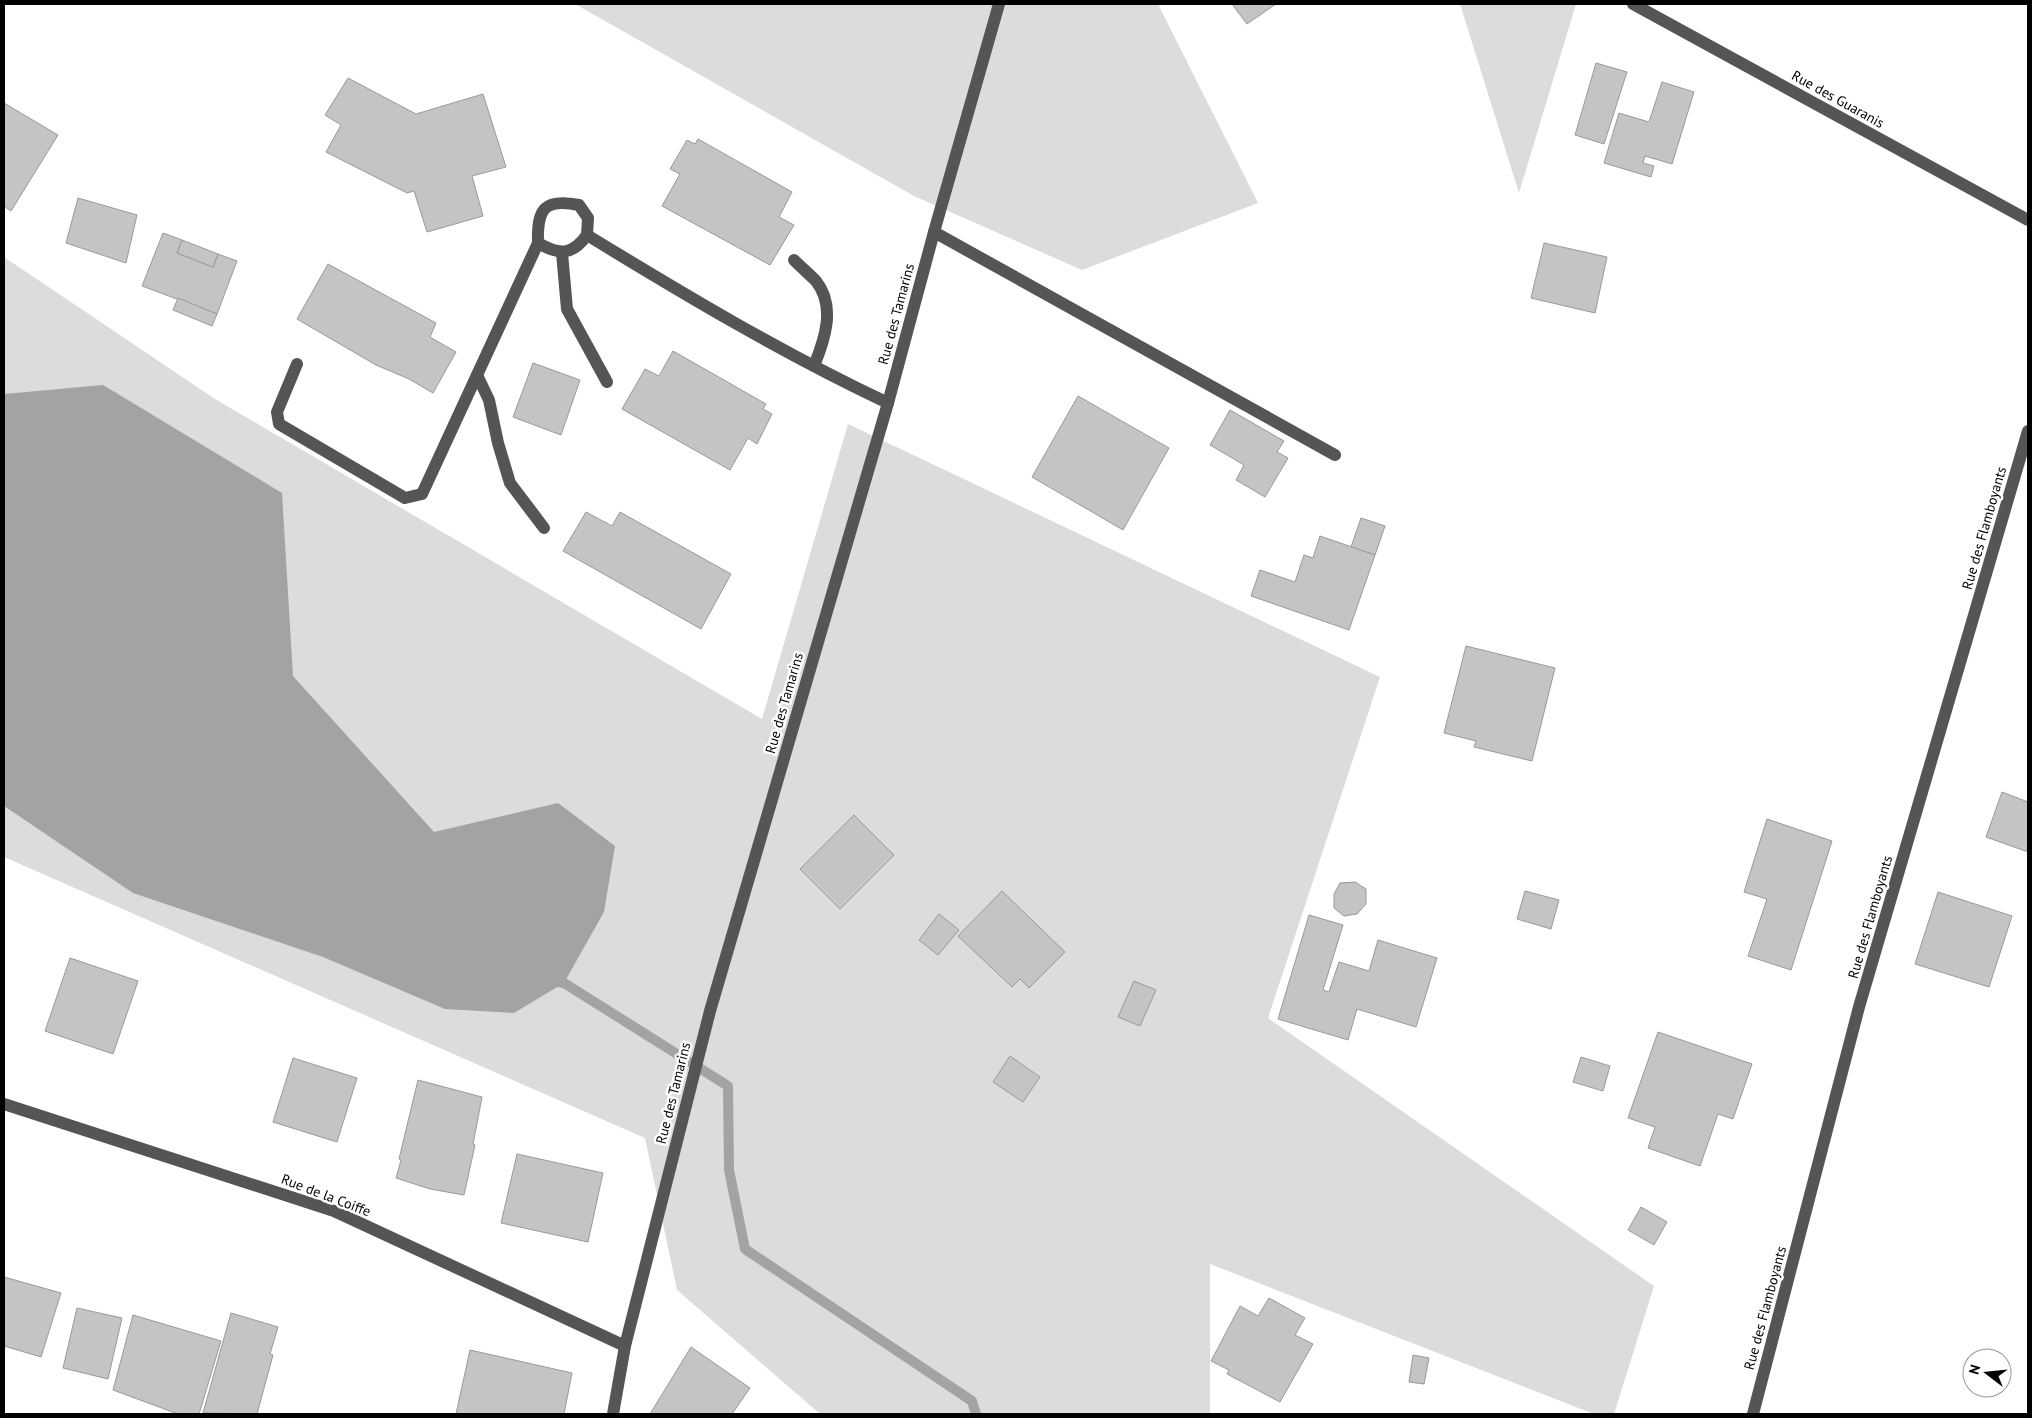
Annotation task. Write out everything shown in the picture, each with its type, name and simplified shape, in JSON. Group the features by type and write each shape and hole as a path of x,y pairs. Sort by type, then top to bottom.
{"street":[{"name":"Rue des Tamarins","path":"613,1414 625,1346 703,1037 888,403 934,232 999,4"},
{"name":"Rue des Guaranis","path":"1633,4 2028,220"},
{"path":"297,364 277,412 279,424 405,498 422,494 538,242 538,224 541,213 552,204 561,201 579,205 588,218 587,235 580,246 562,253 549,249 538,242"},
{"path":"934,232 1335,455"},
{"path":"587,235 710,310 888,403"},
{"path":"562,253 567,309 607,382"},
{"path":"794,260 817,283 828,307 823,342 814,366"},
{"path":"477,375 489,400 498,443 510,484 544,528"},
{"name":"Rue des Flamboyants","path":"1752,1414 1859,1008 2028,431"},
{"name":"Rue de la Coiffe","path":"4,1104 334,1211 625,1346"}],"shaded area":[{"path":"575,4 1158,4 1258,203 1082,270 914,196"},
{"path":"1460,4 1576,4 1519,193"},
{"path":"4,257 215,399 762,719 848,424 1380,677 1268,1018 1654,1286 1614,1414 1594,1414 1210,1264 1210,1414 820,1414 677,1290 645,1138 4,857"},
{"path":"103,385 282,493 293,676 434,832 558,803 615,846 604,912 564,983 514,1013 445,1009 323,957 133,893 4,806 4,394"}],"building":[{"path":"1232,4 1276,4 1247,24"},
{"path":"1596,63 1627,72 1604,144 1575,135"},
{"path":"348,78 416,114 483,94 506,167 472,176 483,216 427,232 414,191 407,193 326,152 341,125 325,115"},
{"path":"1662,82 1694,92 1672,164 1645,156 1643,163 1654,166 1651,177 1604,163 1619,113 1649,122"},
{"path":"4,103 58,135 11,211 4,206"},
{"path":"698,139 792,192 779,217 794,225 770,265 662,206 680,174 670,169 687,140 695,144"},
{"path":"78,198 137,215 126,263 66,243"},
{"path":"163,233 182,240 177,253 213,267 218,254 237,261 217,314 142,286"},
{"path":"182,240 218,254 213,267 177,253"},
{"path":"1544,243 1607,257 1595,313 1531,298"},
{"path":"328,264 436,323 430,337 456,352 433,393 409,379 376,365 297,319"},
{"path":"178,298 217,314 212,326 173,310"},
{"path":"673,351 766,404 763,409 772,414 757,444 748,438 730,470 622,409 645,369 659,376"},
{"path":"533,363 580,380 561,435 513,417"},
{"path":"1078,396 1169,448 1123,530 1032,477"},
{"path":"1230,410 1284,441 1277,452 1288,458 1265,497 1236,480 1244,465 1210,445"},
{"path":"586,512 612,526 620,512 731,574 701,629 563,551"},
{"path":"1361,518 1385,526 1375,555 1351,547"},
{"path":"1320,536 1375,555 1349,630 1251,596 1260,570 1295,582 1304,555 1313,558"},
{"path":"1466,646 1555,668 1532,761 1474,747 1476,741 1444,733"},
{"path":"2002,792 2028,802 2028,852 1986,837"},
{"path":"854,815 894,855 840,909 800,869"},
{"path":"1767,819 1832,841 1791,970 1748,956 1767,899 1744,892"},
{"path":"1355,882 1366,889 1366,904 1357,914 1344,916 1334,908 1334,894 1340,883"},
{"path":"1002,891 1065,952 1029,988 1020,979 1012,987 958,936"},
{"path":"1525,891 1559,900 1551,929 1517,919"},
{"path":"1938,892 2012,916 1989,987 1915,964"},
{"path":"939,914 959,930 938,955 919,940"},
{"path":"1309,915 1343,925 1323,990 1329,992 1339,962 1369,971 1378,940 1437,958 1416,1027 1357,1009 1348,1040 1278,1019"},
{"path":"70,958 138,981 113,1054 45,1031"},
{"path":"1134,981 1156,990 1140,1026 1118,1017"},
{"path":"1658,1032 1752,1064 1733,1119 1718,1114 1700,1166 1648,1148 1655,1127 1628,1118"},
{"path":"1010,1056 1040,1077 1023,1102 993,1082"},
{"path":"1581,1057 1610,1066 1603,1091 1573,1082"},
{"path":"293,1058 357,1078 337,1142 273,1122"},
{"path":"418,1080 482,1097 473,1144 475,1145 464,1195 430,1189 396,1178"},
{"path":"517,1154 603,1173 588,1242 501,1223"},
{"path":"1641,1207 1667,1222 1654,1245 1628,1230"},
{"path":"4,1277 61,1293 41,1357 4,1346"},
{"path":"1269,1298 1305,1318 1295,1335 1313,1344 1280,1402 1227,1374 1229,1370 1211,1361 1240,1306 1258,1316"},
{"path":"77,1308 122,1318 108,1379 63,1368"},
{"path":"231,1313 278,1327 270,1354 273,1355 257,1414 203,1413"},
{"path":"133,1315 221,1341 199,1414 178,1414 113,1390"},
{"path":"691,1347 750,1388 732,1414 650,1414"},
{"path":"470,1350 572,1373 564,1414 456,1414"},
{"path":"1413,1355 1429,1358 1424,1384 1409,1382"}],"waterway":[{"path":"553,981 564,983 728,1086 729,1170 745,1249 972,1401 976,1414"}]}
